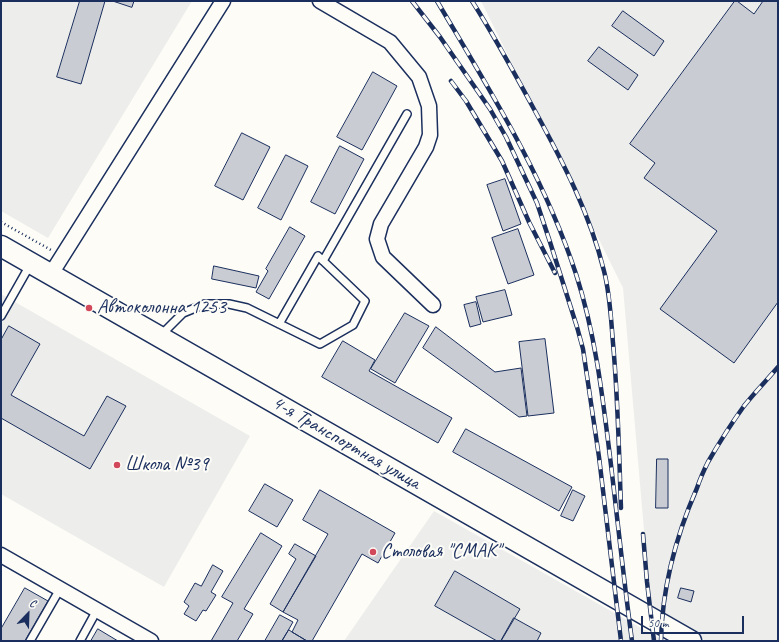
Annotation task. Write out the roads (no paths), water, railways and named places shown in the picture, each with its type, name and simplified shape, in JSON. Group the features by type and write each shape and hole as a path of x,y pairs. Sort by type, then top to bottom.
{"main road":[{"name":"4-я Транспортная улица","path":"1,246 691,641"}],"street":[{"path":"51,274 223,1"},
{"path":"320,1 390,42 419,77 429,106 430,135 426,147 381,224 376,239 383,257 433,305"},
{"path":"1,555 152,641"}],"lane":[{"path":"324,261 407,114"},
{"path":"160,336 183,313 205,304 229,304 247,308 279,324 320,344 353,325 365,301 318,256 279,324"},
{"path":"1,316 31,263"},
{"path":"30,641 60,589"},
{"path":"80,641 97,610"}],"railway":[{"path":"412,1 440,37 490,109 506,137 537,203 550,242 583,349 599,457 621,641"},
{"path":"437,1 495,100 532,168 563,238 576,274 589,321 602,392 632,641"},
{"path":"472,1 505,56 556,150 575,189 598,250 606,280 611,316 615,364 621,508"},
{"path":"451,81 466,101 502,161 529,222 555,273"},
{"path":"661,641 667,582 689,506 702,475 712,455 739,413 778,367"},
{"path":"643,534 654,641"}],"place":[{"name":"Автоколонна 1253","path":"89,308"},
{"name":"Школа №39","path":"117,465"},
{"name":"Столовая \"СМАК\"","path":"373,552"}]}
